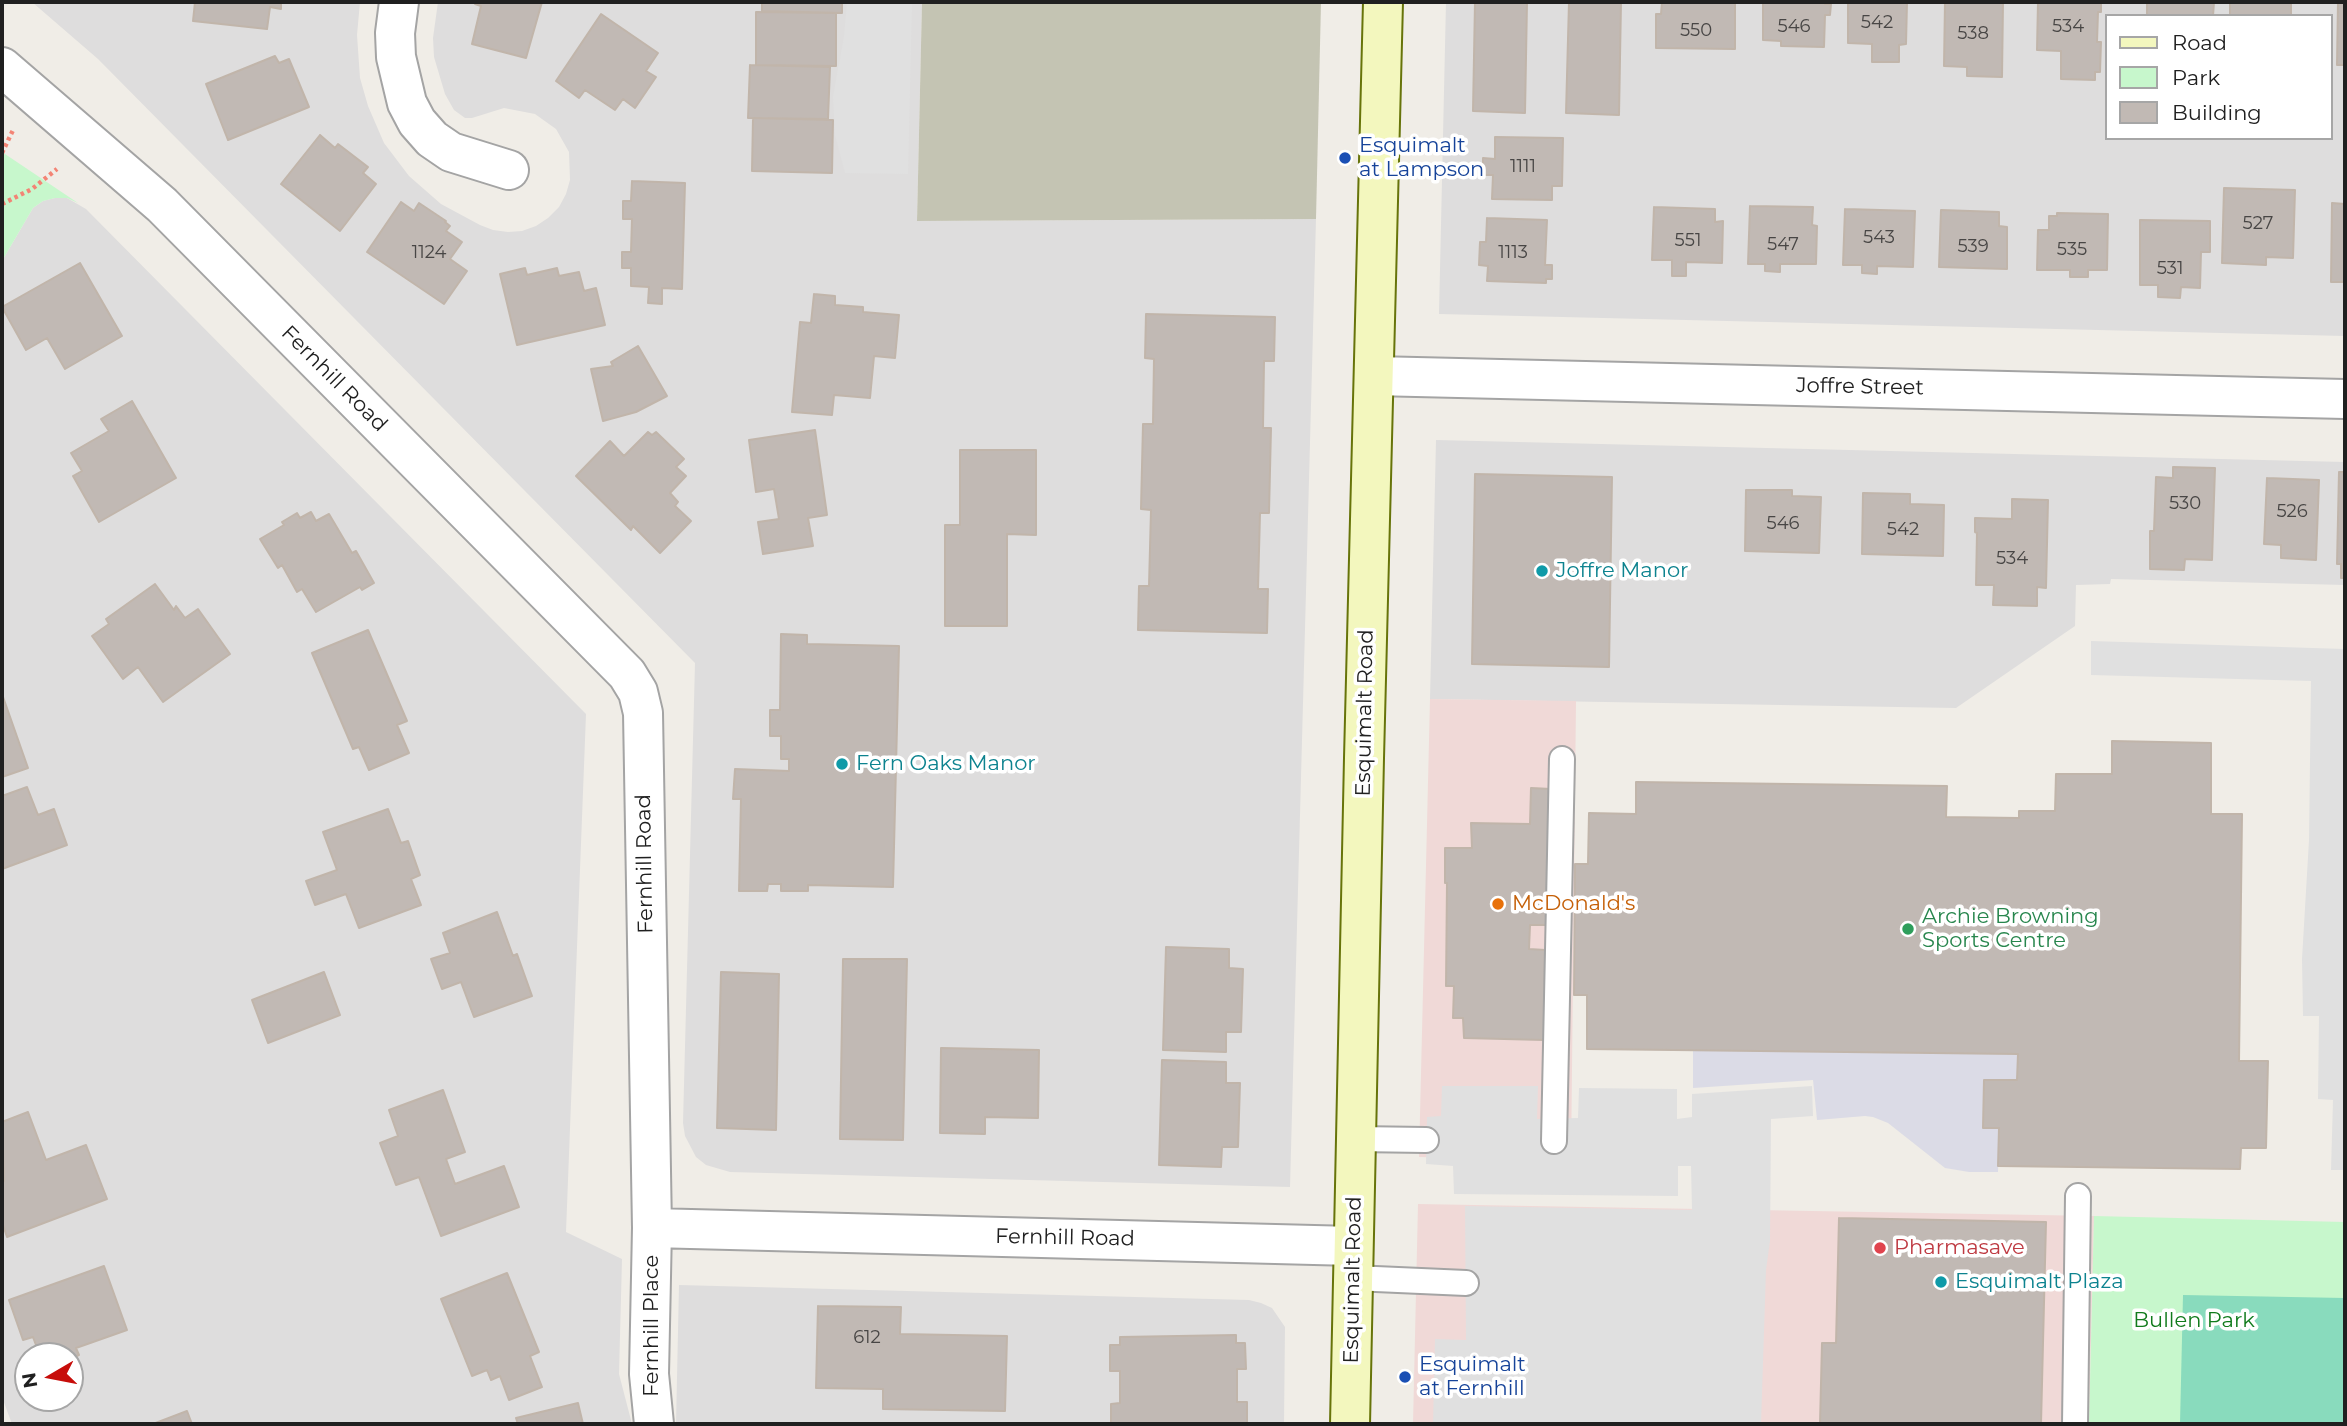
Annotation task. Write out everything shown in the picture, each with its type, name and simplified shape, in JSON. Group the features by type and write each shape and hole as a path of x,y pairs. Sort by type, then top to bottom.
{"main road":[{"name":"Esquimalt Road","path":"1350,1424 1383,2"}],"street":[{"path":"399,2 395,33 396,57 407,103 417,122 432,139 451,152 509,170"},
{"name":"Fernhill Road","path":"2,67 172,215 627,674 638,692 643,713 652,1228 1353,1262"},
{"name":"Joffre Street","path":"1374,376 2345,399"},
{"name":"Fernhill Place","path":"652,1228 649,1374 654,1424"}],"lane":[{"path":"1554,1141 1562,759"},
{"path":"1356,1139 1426,1140"},
{"path":"2075,1424 2078,1196"},
{"path":"1353,1262 1466,1283"}],"path":[{"path":"2,204 32,189 89,141"}],"shaded area":[{"path":"32,2 360,2 357,35 360,78 368,106 384,143 409,176 441,204 480,225 508,232 536,226 559,207 570,180 569,152 556,129 535,114 504,108 465,118 454,110 445,94 434,57 433,38 438,2 922,2 917,221 1316,219 1290,1187 730,1172 706,1165 696,1157 685,1136 683,1123 695,663 98,59"},
{"path":"847,2 912,2 908,174 845,173 835,135 833,96 844,37"},
{"path":"922,2 1321,2 1316,219 917,221"},
{"path":"1446,2 2345,2 2345,336 1439,314"},
{"path":"67,198 86,209 586,714 566,1232 622,1259 619,1374 632,1424 12,1424 2,1397 2,261 33,208 43,201"},
{"path":"1436,440 2345,462 2345,585 2111,579 2110,584 2076,585 2075,626 1956,708 1430,699"},
{"path":"2091,641 2345,649 2345,1170 2331,1170 2333,1100 2318,1099 2319,1016 2303,1016 2302,959 2309,840 2311,681 2091,675"},
{"path":"1430,699 1576,701 1571,1161 1419,1157"},
{"path":"1693,1050 2018,1054 2017,1080 1984,1080 1999,1128 1998,1172 1969,1172 1945,1168 1888,1123 1873,1117 1817,1120 1813,1080 1693,1088"},
{"path":"1442,1086 1538,1086 1537,1119 1578,1118 1579,1088 1677,1089 1677,1119 1692,1117 1692,1094 1812,1086 1813,1116 1771,1119 1770,1241 1766,1270 1761,1424 1433,1424 1435,1339 1466,1340 1465,1206 1692,1210 1691,1166 1678,1166 1678,1196 1454,1194 1453,1166 1426,1164 1427,1117 1441,1116"},
{"path":"1418,1204 2094,1216 2089,1424 1413,1424"},
{"path":"679,1285 1249,1300 1272,1308 1285,1327 1284,1424 676,1424"}],"green space":[{"path":"2,152 78,203 67,198 55,198 43,201 33,208 2,261"},
{"name":"Bullen Park","path":"2094,1216 2345,1222 2345,1424 2089,1424"},
{"path":"2183,1295 2345,1298 2345,1424 2180,1424"}],"building":[{"path":"195,2 281,2 281,9 270,7 267,29 193,21"},
{"path":"475,2 542,2 526,58 472,44 481,6"},
{"path":"762,2 842,2 842,13 762,11"},
{"path":"1475,2 1527,2 1525,113 1473,111"},
{"path":"1569,2 1621,2 1619,115 1566,113"},
{"path":"1662,2 1735,2 1735,49 1656,48 1656,14 1661,14"},
{"path":"1763,2 1831,4 1830,15 1825,15 1824,47 1781,46 1781,41 1763,40"},
{"path":"1848,2 1907,2 1906,44 1899,45 1899,62 1872,62 1872,44 1848,43"},
{"path":"1945,2 2003,2 2002,77 1967,76 1967,67 1944,66"},
{"path":"2038,2 2101,2 2097,42 2101,42 2100,72 2095,72 2095,80 2061,79 2061,51 2037,50"},
{"path":"2147,2 2214,2 2213,14 2147,14"},
{"path":"2230,2 2291,2 2291,14 2230,14"},
{"path":"2338,2 2345,2 2345,65 2337,65"},
{"path":"756,12 836,13 836,66 756,65"},
{"path":"601,14 658,53 646,71 656,77 635,108 623,99 615,110 585,90 579,98 556,81"},
{"path":"275,56 279,63 289,59 309,107 228,140 206,84"},
{"path":"750,65 830,67 828,119 748,118"},
{"path":"753,118 833,120 832,173 752,171"},
{"path":"320,135 335,148 338,144 368,167 363,173 376,184 340,231 281,184"},
{"path":"1495,137 1563,138 1562,186 1552,186 1552,200 1492,199 1493,175 1483,175 1483,158 1495,159"},
{"path":"632,181 685,183 682,289 662,288 662,304 648,303 649,287 631,286 631,268 622,268 622,252 631,252 632,219 623,219 623,201 631,201"},
{"path":"2224,188 2295,190 2293,258 2266,257 2266,265 2222,263"},
{"path":"401,202 414,211 419,203 446,221 450,226 446,231 462,242 450,259 467,271 444,304 367,252"},
{"path":"2332,203 2345,204 2345,282 2331,282"},
{"path":"1750,206 1813,207 1812,225 1817,226 1816,264 1780,264 1780,272 1765,271 1765,264 1748,264"},
{"path":"1654,207 1715,209 1715,222 1723,221 1722,263 1686,262 1686,276 1672,276 1672,260 1652,260"},
{"path":"1845,209 1915,211 1913,267 1877,266 1877,274 1862,273 1862,265 1843,265"},
{"path":"1941,210 1999,212 1999,226 2007,227 2007,269 1939,267"},
{"path":"2057,213 2108,214 2107,270 2088,270 2088,277 2070,277 2070,270 2037,270 2038,230 2049,230 2049,216 2057,216"},
{"path":"1487,218 1547,220 1545,265 1552,265 1552,279 1546,279 1546,283 1487,281 1488,266 1479,265 1480,242 1486,242"},
{"path":"2140,220 2210,221 2210,252 2201,252 2200,288 2181,287 2180,298 2158,297 2158,285 2140,285"},
{"path":"80,263 122,336 65,369 47,338 26,350 2,307"},
{"path":"525,268 527,275 557,268 559,276 579,272 584,291 596,288 605,325 517,345 500,274"},
{"path":"814,294 835,296 835,305 863,307 863,312 899,315 895,358 874,356 870,398 834,395 832,415 792,412 800,322 811,323"},
{"path":"1146,314 1275,317 1274,361 1264,361 1263,428 1271,428 1269,513 1260,513 1258,589 1268,589 1267,633 1138,630 1139,586 1149,586 1151,510 1141,509 1143,424 1153,424 1154,359 1145,358"},
{"path":"638,346 667,396 636,412 603,421 591,369 613,366 611,362"},
{"path":"132,401 176,478 99,522 73,476 82,471 71,453 109,431 101,419"},
{"path":"815,430 827,515 808,518 813,546 763,554 758,522 779,519 774,489 756,492 749,440"},
{"path":"648,432 652,435 656,432 684,459 676,467 686,476 670,493 678,502 675,506 691,521 660,553 633,526 631,530 576,476 610,441 624,456"},
{"path":"960,450 1036,450 1036,535 1007,534 1007,626 945,626 945,525 960,525"},
{"path":"2173,467 2215,468 2212,560 2185,559 2184,570 2150,569 2150,531 2154,531 2156,477 2173,478"},
{"path":"2339,472 2345,472 2345,578 2341,578 2341,564 2337,564"},
{"name":"Joffre Manor","path":"1475,474 1612,477 1609,667 1472,664"},
{"path":"2267,478 2319,480 2316,560 2281,558 2281,545 2264,544"},
{"path":"1746,490 1792,490 1792,496 1821,497 1819,553 1745,551"},
{"path":"1863,493 1910,494 1910,504 1944,505 1943,556 1862,554"},
{"path":"2012,499 2048,500 2046,588 2037,587 2037,606 1993,605 1994,585 1976,585 1975,518 2012,519"},
{"path":"311,512 316,521 329,514 352,553 356,551 374,583 362,590 360,587 316,612 302,589 297,592 282,565 278,568 260,539 284,525 282,522 297,513 300,518"},
{"path":"155,584 174,610 176,606 185,618 198,609 230,654 163,702 138,667 123,679 92,636 109,624 106,619"},
{"path":"368,630 407,721 397,725 409,753 369,770 359,747 353,749 312,653"},
{"name":"Fern Oaks Manor","path":"781,634 807,635 807,644 899,646 893,887 808,885 808,891 781,891 781,884 768,884 767,891 739,891 741,799 733,799 735,769 789,771 789,759 781,759 781,736 770,736 770,710 780,710"},
{"path":"2,694 28,768 2,777"},
{"name":"Archie Browning Sports Centre","path":"2112,741 2211,743 2211,814 2242,814 2239,1061 2268,1061 2266,1148 2241,1148 2240,1169 1998,1166 1999,1128 1983,1128 1984,1080 2017,1080 2018,1054 1587,1049 1587,995 1574,995 1575,864 1588,864 1589,813 1636,814 1636,782 1947,786 1946,817 2019,818 2019,811 2055,811 2056,774 2112,774"},
{"path":"27,787 38,815 54,809 67,845 2,869 2,796"},
{"name":"McDonald's","path":"1531,788 1551,789 1549,925 1530,925 1529,949 1545,950 1544,1040 1464,1038 1463,1018 1453,1018 1454,986 1446,986 1445,848 1472,848 1471,823 1530,824"},
{"path":"388,809 401,843 408,841 420,875 411,879 421,905 359,928 346,894 315,905 306,881 337,870 323,832"},
{"path":"497,912 513,956 517,954 532,996 474,1017 461,982 442,989 431,959 450,953 443,933"},
{"path":"1166,947 1229,949 1229,968 1243,969 1241,1032 1226,1032 1226,1052 1163,1050"},
{"path":"843,959 907,959 903,1140 840,1139"},
{"path":"324,972 340,1015 268,1043 252,1000"},
{"path":"721,972 779,974 776,1130 717,1128"},
{"path":"941,1048 1039,1050 1038,1118 985,1117 985,1134 940,1133"},
{"path":"1162,1060 1226,1062 1226,1083 1240,1083 1238,1147 1222,1147 1221,1167 1159,1165"},
{"path":"443,1090 465,1152 446,1159 455,1184 504,1166 519,1207 441,1236 419,1177 396,1185 380,1143 398,1136 389,1110"},
{"path":"28,1112 46,1160 86,1145 107,1199 7,1237 2,1222 2,1122"},
{"name":"Esquimalt Plaza","path":"1839,1218 2046,1222 2041,1424 1820,1424 1822,1343 1836,1343"},
{"path":"104,1266 127,1330 84,1345 84,1342 35,1342 33,1337 23,1340 9,1300"},
{"path":"507,1273 539,1352 530,1356 542,1387 509,1400 500,1376 491,1380 487,1370 472,1376 441,1299"},
{"path":"818,1306 901,1307 900,1334 1007,1336 1005,1411 883,1409 883,1389 816,1388"},
{"path":"1236,1335 1236,1343 1245,1343 1246,1369 1237,1369 1237,1402 1247,1402 1247,1424 1111,1424 1111,1404 1120,1403 1120,1371 1110,1371 1110,1345 1120,1345 1120,1337"},
{"path":"578,1403 583,1424 518,1424 516,1418"},
{"path":"187,1411 192,1424 153,1424"}],"place":[{"name":"Esquimalt at Lampson","path":"1345,158"},
{"name":"Joffre Manor","path":"1542,571"},
{"name":"Fern Oaks Manor","path":"842,764"},
{"name":"McDonald's","path":"1498,904"},
{"name":"Archie Browning Sports Centre","path":"1908,929"},
{"name":"Pharmasave","path":"1880,1248"},
{"name":"Esquimalt Plaza","path":"1941,1282"},
{"name":"Esquimalt at Fernhill","path":"1405,1377"}]}
